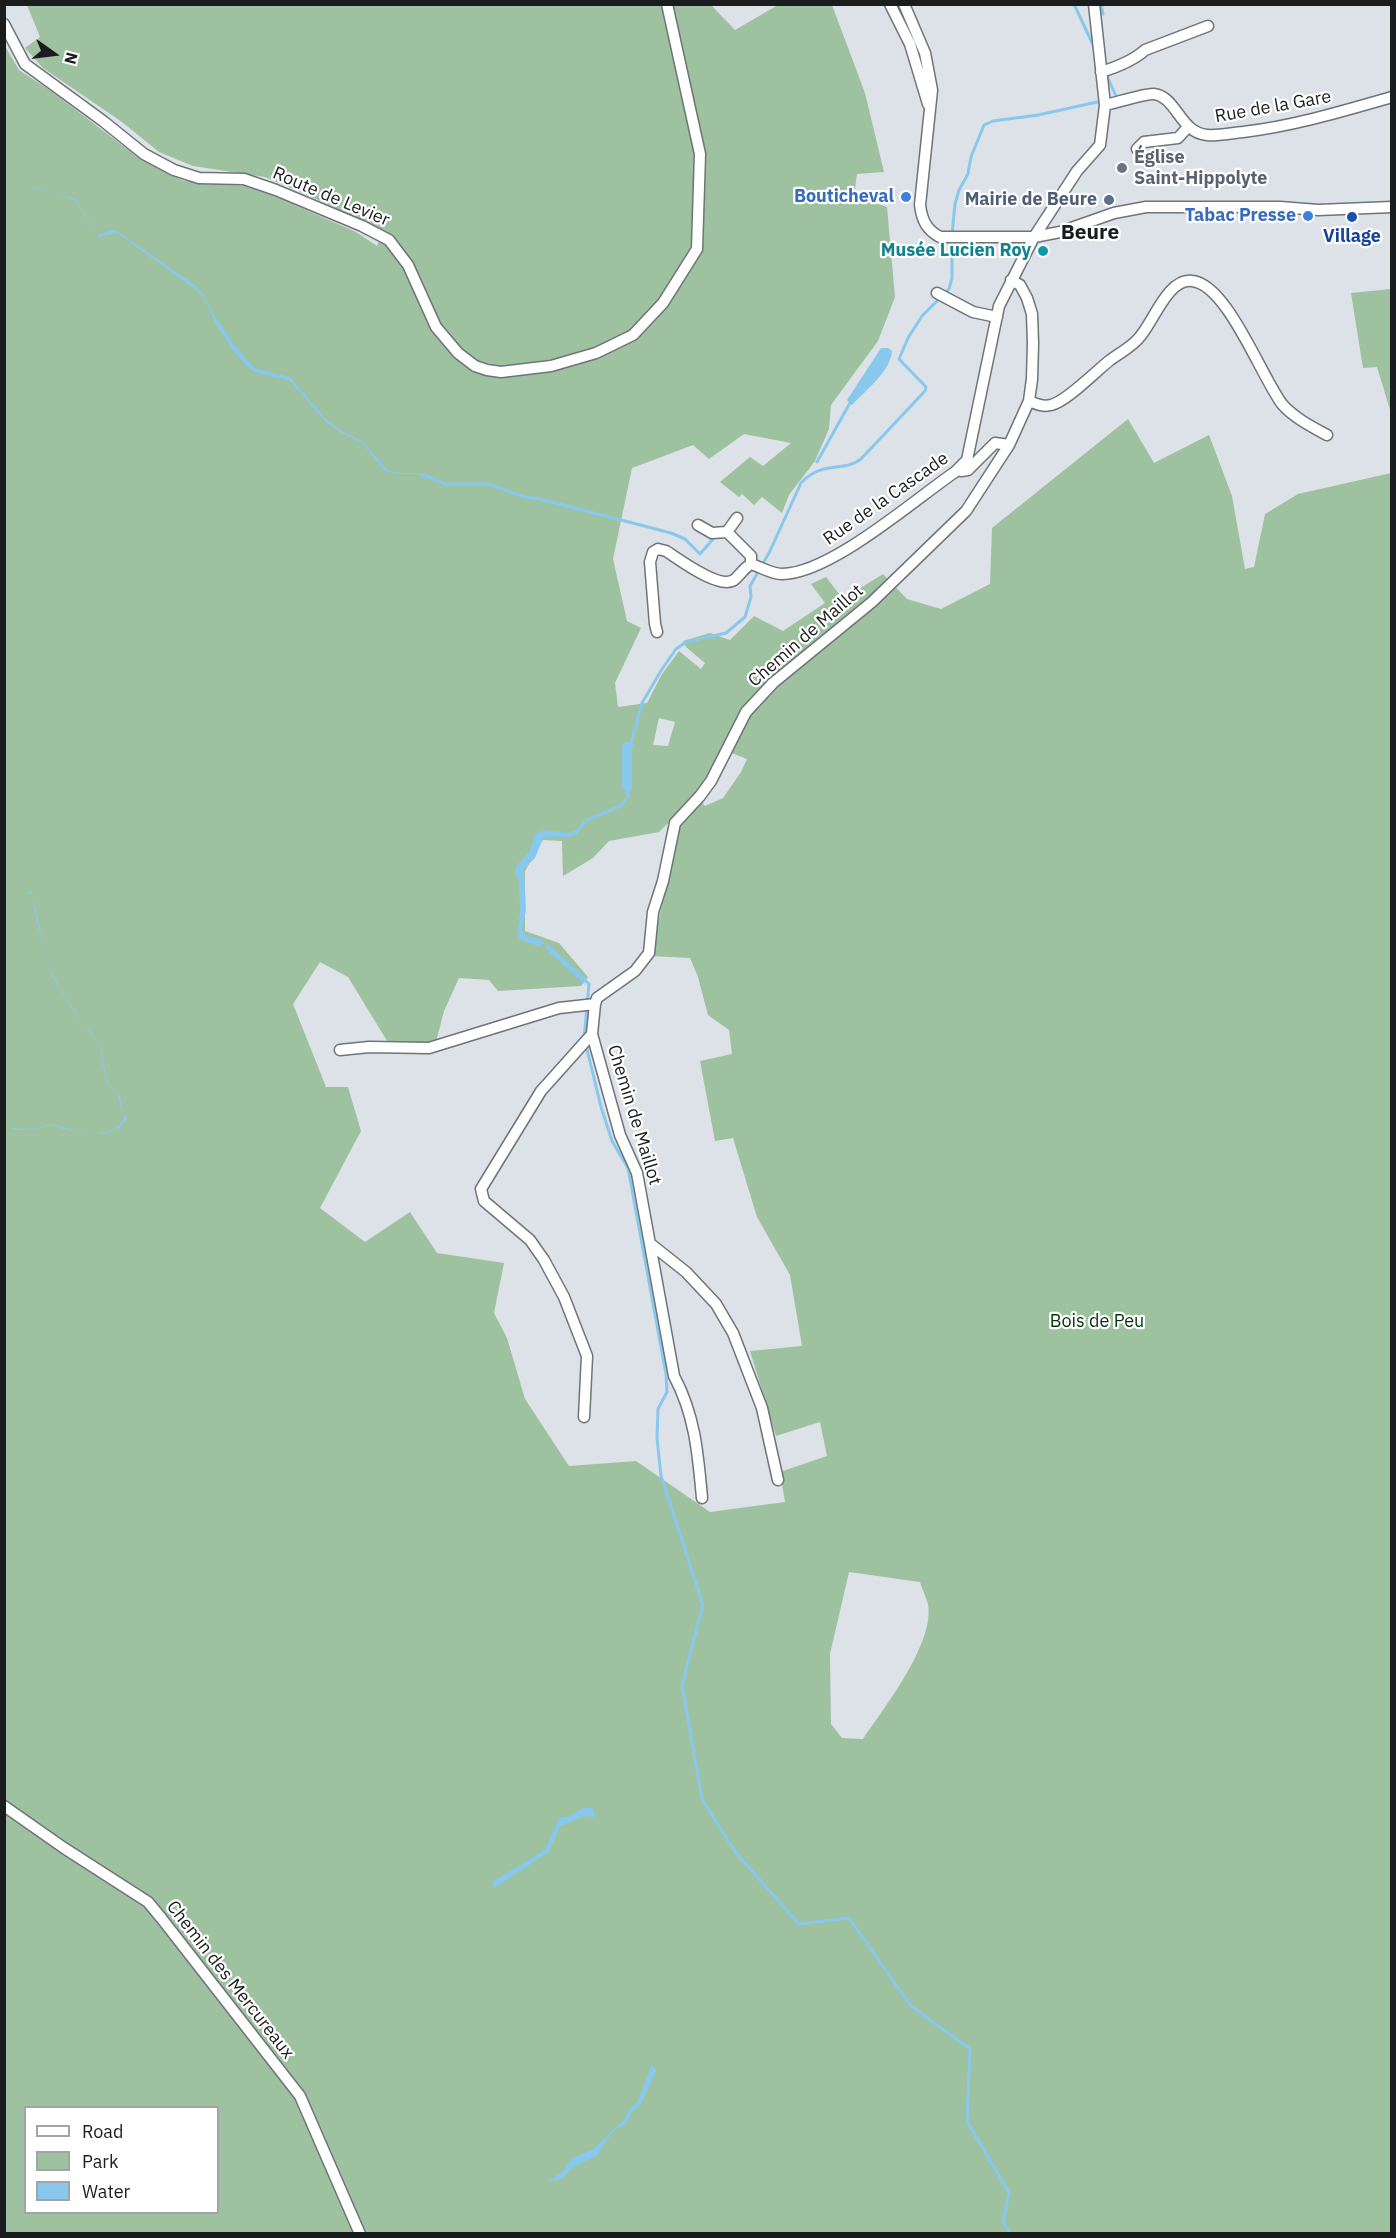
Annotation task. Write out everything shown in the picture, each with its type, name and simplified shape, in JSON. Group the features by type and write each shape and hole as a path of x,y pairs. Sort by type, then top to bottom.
{"street":[{"name":"Route de Levier","path":"4,24 25,64 144,154 174,170 199,178 244,179 276,190 362,226 389,240 408,265 436,327 458,353 475,366 501,372 551,366 596,353 633,335 663,303 697,249 700,154 667,4"},
{"path":"890,4 910,44 930,116"},
{"path":"904,4 925,53 932,90 920,205 921,215 930,231 936,235 948,239 1034,237 1060,232 1114,213 1146,207 1280,207 1318,210 1392,207"},
{"name":"Rue de la Cascade","path":"757,566 777,574 794,572 842,553 955,472 967,460 999,306 1034,237 1077,171 1098,148 1103,127 1104,70 1094,4"},
{"path":"1104,70 1119,66 1139,56 1145,50 1208,26"},
{"path":"1104,102 1154,94 1166,100 1188,127 1178,138 1144,142 1137,149"},
{"name":"Rue de la Gare","path":"1188,127 1197,134 1209,136 1254,130 1319,118 1392,97"},
{"name":"Chemin de Maillot","path":"652,1245 638,1173 620,1135 587,1038 592,1013 589,1004 635,971 649,953 653,912 663,881 675,823 711,781 746,712 773,683 872,602 966,512 1009,444 1029,401 1032,379 1032,315 1020,285 1011,280"},
{"path":"1029,401 1049,406 1060,402 1139,339 1168,294 1179,284 1195,281 1208,288 1234,317 1263,375 1284,406 1327,435"},
{"path":"942,296 973,312 997,317"},
{"path":"955,472 968,470 995,443 1009,444"},
{"path":"727,532 737,518"},
{"path":"657,632 650,561 653,552 658,549 666,551 713,580 728,582 734,580 744,569 757,566 751,556 727,532 712,533 698,525"},
{"path":"340,1050 369,1047 429,1048 495,1027 589,1004"},
{"path":"584,1417 587,1356 564,1297 530,1240 484,1201 481,1189 541,1091 587,1038"},
{"path":"652,1245 686,1272 716,1304 733,1333 762,1408 778,1480"},
{"path":"652,1245 674,1376 686,1397 697,1440 702,1498"},
{"name":"Chemin des Mercureaux","path":"4,1806 148,1902 162,1918 300,2096 360,2234"}],"green space":[{"path":"27,5 661,5 694,154 691,247 659,300 630,330 594,348 550,361 501,366 478,361 462,349 441,324 412,262 392,236 265,177 193,166 159,152 122,122 43,68 25,48 40,37"},
{"name":"Bois de Peu","path":"672,5 711,5 735,30 778,5 832,5 865,93 884,172 857,174 854,196 887,207 895,297 878,341 831,405 829,429 815,461 789,495 782,513 762,497 754,505 742,494 739,497 720,482 750,457 763,466 791,443 744,434 709,459 693,445 632,468 613,559 627,621 641,628 615,683 618,707 647,703 662,674 679,651 701,669 705,663 686,647 683,641 710,633 730,640 754,616 783,631 825,603 811,584 826,577 843,599 883,574 907,599 941,609 990,584 992,528 1128,419 1154,463 1209,435 1232,496 1245,569 1254,567 1265,514 1298,494 1391,473 1391,2233 5,2233 5,46 19,70 51,91 139,158 170,175 184,181 245,186 279,198 356,232 377,246 379,241 386,244 403,267 454,356 501,377 636,339 667,306 702,251 705,153","holes":["659,718 675,722 668,746 653,745","724,750 747,759 723,798 705,806 701,801 678,829 651,956 690,958 698,977 708,1015 729,1030 732,1054 700,1061 715,1141 733,1138 757,1217 790,1275 802,1346 750,1351 776,1436 820,1422 827,1456 780,1472 785,1502 710,1512 636,1461 569,1466 525,1399 507,1338 494,1313 504,1263 437,1253 410,1212 365,1242 320,1208 361,1131 348,1087 326,1087 293,1004 320,962 348,977 389,1044 436,1042 444,1011 459,978 489,980 498,991 581,986 588,977 559,943 525,931 525,871 543,840 562,841 563,876 593,858 609,841 659,832 696,796","849,1572 920,1582 928,1604 928,1620 916,1656 895,1693 863,1739 842,1738 831,1724 830,1654"]},
{"path":"1392,289 1391,413 1377,367 1363,368 1351,293"}],"water":[{"path":"32,186 76,199 97,235 117,231 196,286 203,294 233,343 254,368 290,377 325,418 343,432 362,441 388,470 399,473 425,473 423,477 417,474 399,474 385,471 362,443 343,434 325,421 289,380 257,373 249,368 233,350 218,328 204,298 194,288 117,233 98,237 76,201"},
{"path":"881,348 888,348 892,351 887,366 852,405 847,400"},
{"path":"631,741 634,744 632,747 632,791 625,791 622,786 622,744"},
{"path":"545,830 568,833 580,831 567,837 543,838 535,858 524,869 526,910 522,930 526,935 544,941 541,947 521,940 517,935 520,913 519,882 515,873 517,865 529,852 535,834"},
{"path":"33,897 51,972 82,1022 76,1015 51,974 34,910"},
{"path":"548,944 587,979 584,982 585,985 545,948"},
{"path":"96,1042 101,1048 107,1081 120,1096 123,1114 127,1118 121,1127 104,1134 94,1133 111,1131 124,1119 117,1093 106,1081 100,1048"},
{"path":"53,1125 35,1129 22,1130 5,1126 26,1129"},
{"path":"53,1125 80,1131 62,1129"},
{"path":"583,1808 593,1808 595,1817 585,1816 560,1826 549,1852 494,1888 492,1882 545,1850 559,1818 569,1816"},
{"path":"652,2064 656,2071 641,2104 632,2112 627,2123 615,2130 597,2156 575,2166 560,2180 549,2181 565,2169 572,2158 593,2149 624,2120 628,2111 638,2101"}],"waterway":[{"path":"1074,4 1095,49"},
{"path":"1101,4 1103,14"},
{"path":"1106,74 1117,98"},
{"path":"952,234 959,190 968,174 971,157 984,125 993,121 1038,115 1102,101"},
{"path":"631,744 642,703 676,649 686,642 726,633 745,617 751,597 750,586 769,553 801,483 809,476 824,469 847,465 861,459 925,391 926,387 899,359 908,338 922,316 949,289 952,278 952,240"},
{"path":"817,462 851,401"},
{"path":"424,475 445,484 488,484 525,497 671,533 685,539 700,554 713,539"},
{"path":"577,831 587,820 620,806 628,797 628,788"},
{"path":"584,979 589,984 584,1039"},
{"path":"586,1045 612,1141 628,1168 666,1374 667,1392 658,1409 657,1438 661,1476 703,1605 682,1685 702,1799 736,1853 799,1924 849,1918 911,2006 970,2049 967,2121 1009,2193 1003,2222 1011,2234"}],"place":[{"name":"Église Saint-Hippolyte","path":"1122,168"},
{"name":"Bouticheval","path":"906,197"},
{"name":"Mairie de Beure","path":"1109,200"},
{"name":"Tabac Presse","path":"1308,216"},
{"name":"Village","path":"1352,217"},
{"name":"Musée Lucien Roy","path":"1043,251"}],"district":[{"name":"Beure","path":"1090,233"}]}
